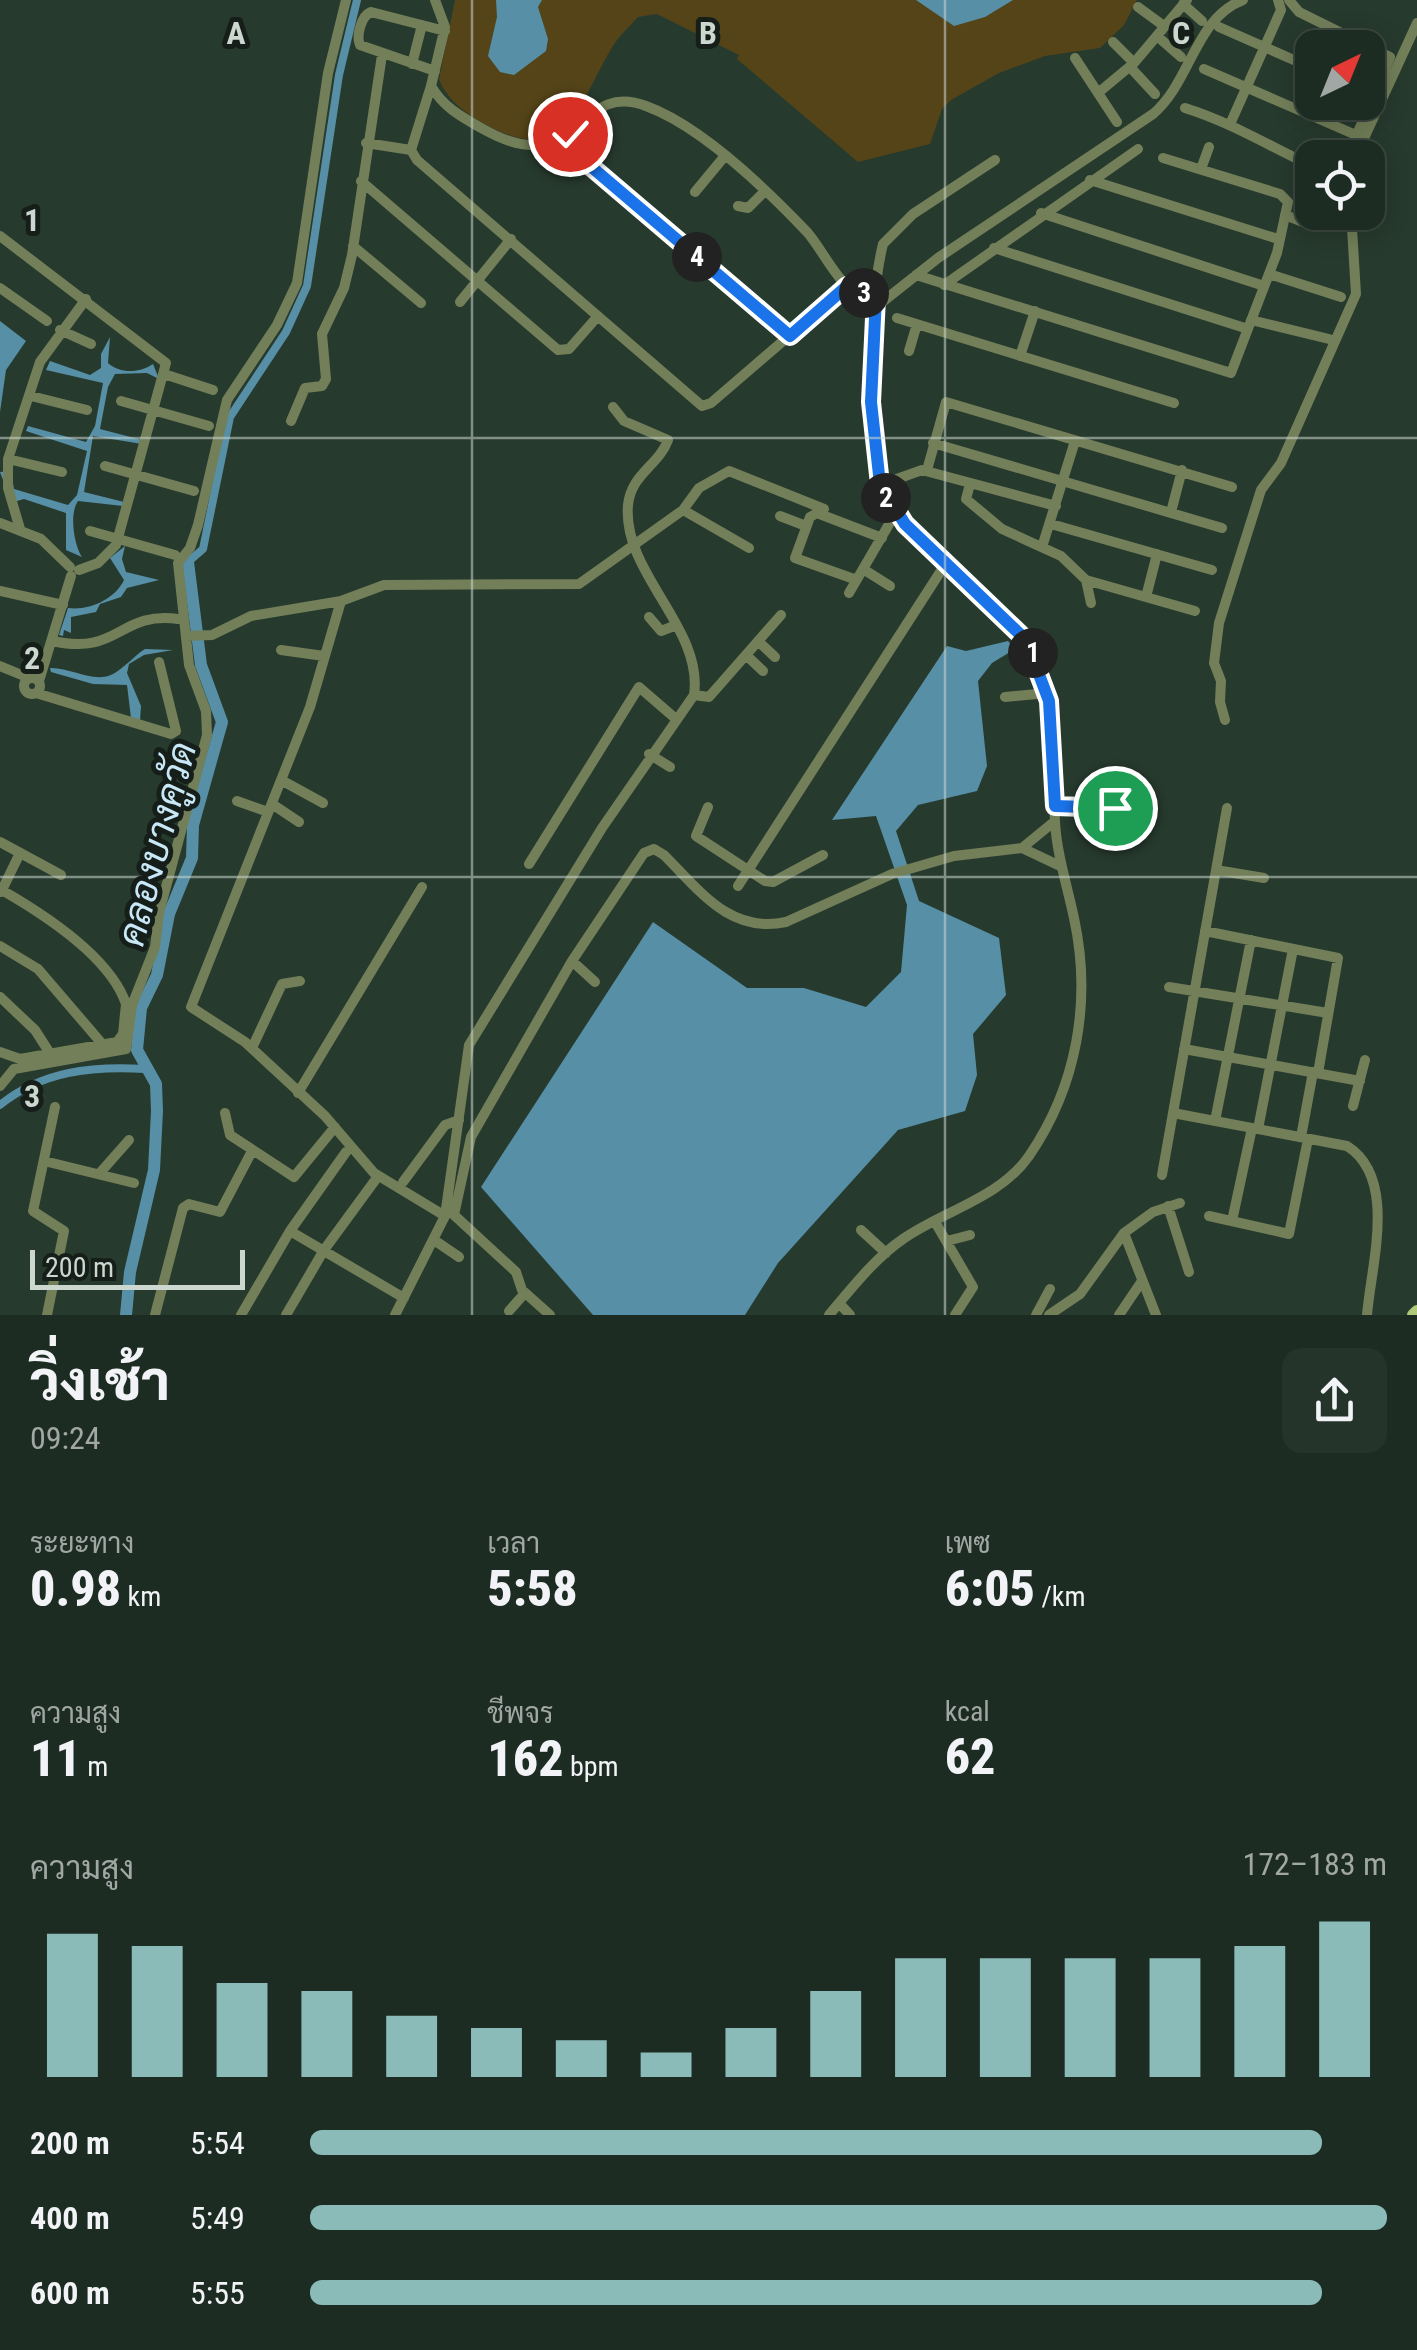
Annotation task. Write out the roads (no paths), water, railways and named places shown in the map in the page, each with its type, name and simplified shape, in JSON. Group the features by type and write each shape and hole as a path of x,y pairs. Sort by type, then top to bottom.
{"street":[{"path":"0,1086 14,1069 126,1049 134,996 156,947 159,914 207,736 206,710 188,666 189,636 178,563 190,548 198,525 227,400 276,325 297,283 328,72 346,0"},
{"path":"411,150 445,31 435,0"},
{"path":"876,302 1153,114 1174,94 1216,17 1243,0"},
{"path":"1098,93 1132,65 1185,2 1202,20"},
{"path":"1231,122 1285,4 1338,30"},
{"path":"1138,7 1181,57"},
{"path":"435,71 382,55 358,42 366,14 445,31"},
{"path":"1362,140 1417,23"},
{"path":"412,64 422,25"},
{"path":"1219,27 1295,60"},
{"path":"1113,42 1155,94"},
{"path":"290,421 305,388 325,384 322,334 347,278 354,246 366,143 382,55"},
{"path":"1076,58 1117,122"},
{"path":"1204,68 1356,136"},
{"path":"431,86 453,112 499,138 526,146 561,141 604,103 628,100 669,116 764,191 818,245 847,286 876,302"},
{"path":"1186,108 1231,122 1295,158"},
{"path":"1354,140 1362,120"},
{"path":"561,141 790,336"},
{"path":"366,143 411,150 702,406 711,404 847,286"},
{"path":"1201,169 1209,148"},
{"path":"949,283 1041,213 1138,149"},
{"path":"694,192 724,157"},
{"path":"920,272 1228,374 1269,274 1288,202 1280,194 1164,158"},
{"path":"830,1315 886,1253 1004,1181 1027,1159 1050,1121 1071,1067 1080,1023 1082,965 1060,866 1047,692 1039,665 1016,626 895,514 875,464 876,302 887,236 994,160"},
{"path":"1090,180 1278,239"},
{"path":"361,181 558,350 569,349 598,316"},
{"path":"738,206 748,208 764,191"},
{"path":"1041,213 1264,286"},
{"path":"1284,215 1295,219"},
{"path":"1226,720 1220,702 1222,681 1214,664 1219,623 1268,480 1277,468 1356,294 1352,230"},
{"path":"0,236 163,358 164,374 118,538 98,564 73,571"},
{"path":"460,302 511,239"},
{"path":"354,246 421,303"},
{"path":"994,248 1250,325 1328,339"},
{"path":"1269,274 1341,297"},
{"path":"0,288 47,322"},
{"path":"18,523 7,464 40,362 86,299"},
{"path":"1020,356 1034,311"},
{"path":"897,318 1174,403"},
{"path":"909,351 917,324"},
{"path":"60,330 90,344"},
{"path":"164,374 213,390"},
{"path":"31,396 88,410"},
{"path":"121,400 210,426"},
{"path":"924,470 946,402 1232,486"},
{"path":"394,1315 445,1216 469,1045 649,754 694,696 696,684 687,652 634,540 628,508 635,480 668,440 624,421 613,407"},
{"path":"1042,547 1075,441"},
{"path":"933,444 1222,528"},
{"path":"7,464 62,472"},
{"path":"106,466 194,490"},
{"path":"880,484 924,470 1056,506"},
{"path":"1171,512 1182,470"},
{"path":"189,636 212,635 251,616 340,601 400,583 580,584 634,540 683,510 699,488 729,471 824,509"},
{"path":"970,484 966,498 978,512 1002,530 1061,556 1086,580 1195,610"},
{"path":"683,510 750,548"},
{"path":"854,579 796,558 812,514 882,538"},
{"path":"850,593 854,579 895,514"},
{"path":"780,516 806,526"},
{"path":"0,523 18,523 54,548 73,571"},
{"path":"1051,524 1212,570"},
{"path":"90,530 175,555"},
{"path":"1146,597 1157,554"},
{"path":"738,886 946,563"},
{"path":"862,569 890,586"},
{"path":"34,684 58,642 73,571"},
{"path":"1086,580 1091,604"},
{"path":"0,591 63,605"},
{"path":"340,601 281,780 191,1003 193,1010 252,1048 335,1127 374,1172 445,1216"},
{"path":"694,696 710,697 781,615"},
{"path":"649,617 660,631 674,626"},
{"path":"58,642 99,644 139,620 178,619"},
{"path":"758,641 775,657"},
{"path":"281,650 324,656"},
{"path":"746,654 763,671"},
{"path":"0,666 34,684 171,734 176,730 174,714 158,662"},
{"path":"529,864 639,687 676,720"},
{"path":"1005,697 1047,692"},
{"path":"649,754 670,768"},
{"path":"281,780 323,803"},
{"path":"237,801 270,808 298,822"},
{"path":"708,806 694,834 773,882 823,855"},
{"path":"1055,806 1115,808"},
{"path":"1162,1174 1227,808"},
{"path":"547,1314 525,1293 516,1272 454,1216 471,1137 572,961 644,853 654,850 721,912 744,923 767,926 786,922 918,864 1022,848 1055,820"},
{"path":"0,842 60,875"},
{"path":"1022,848 1060,866"},
{"path":"0,1052 20,1059 50,1055 104,1046 123,1034 123,995 64,930 1,891 20,853"},
{"path":"1216,870 1264,878"},
{"path":"298,1092 422,887"},
{"path":"1205,930 1338,958 1290,1234 1209,1216"},
{"path":"1215,1121 1251,940"},
{"path":"0,946 38,969 104,1046"},
{"path":"1232,1221 1271,1065 1293,949"},
{"path":"572,961 595,982"},
{"path":"252,1048 282,984 300,981"},
{"path":"1169,987 1328,1013"},
{"path":"0,998 36,1030 50,1055"},
{"path":"1184,1049 1360,1081"},
{"path":"1354,1106 1365,1060"},
{"path":"47,1315 64,1230 34,1214 54,1107"},
{"path":"225,1113 230,1135 294,1177 335,1127"},
{"path":"1173,1113 1354,1150 1376,1186 1366,1315"},
{"path":"403,1182 445,1126 459,1120"},
{"path":"99,1174 128,1140"},
{"path":"155,1315 183,1208 190,1204 220,1212 252,1150"},
{"path":"241,1315 290,1230 346,1152"},
{"path":"44,1161 134,1183"},
{"path":"286,1315 324,1250 376,1179"},
{"path":"1048,1315 1080,1294 1124,1233 1174,1205 1188,1272"},
{"path":"935,1222 972,1288 954,1315"},
{"path":"290,1230 404,1298"},
{"path":"860,1230 886,1253"},
{"path":"1124,1233 1156,1315"},
{"path":"947,1241 970,1235"},
{"path":"434,1240 460,1258"},
{"path":"1120,1315 1142,1281"},
{"path":"1036,1315 1050,1289"},
{"path":"509,1311 525,1293"},
{"path":"839,1303 850,1315"}],"water":[{"path":"496,0 542,0 538,7 548,39 546,51 514,75 500,72 488,56 497,17"},
{"path":"916,0 1013,0 985,17 954,26"},
{"path":"0,321 26,341 6,370 0,412"},
{"path":"110,337 108,363 130,371 153,364 159,379 147,373 115,374 108,387 100,429 142,440 142,444 93,436 84,492 124,502 123,506 78,501 74,529 82,557 66,550 66,513 24,499 17,501 16,514 0,472 11,471 14,489 68,505 77,495 87,451 26,431 28,426 86,442 95,426 103,383 46,370 50,361 90,375 101,368 101,354"},
{"path":"125,546 122,559 126,572 159,580 127,588 121,597 100,604 96,612 71,617 71,633 64,630 63,636 59,635 68,608 100,602 120,587 124,580 110,558"},
{"path":"1008,641 1015,649 992,663 978,681 987,766 977,791 918,805 896,831 919,901 999,938 1006,995 973,1034 977,1075 965,1111 898,1130 778,1263 745,1315 593,1315 481,1187 653,922 747,988 804,988 866,1007 901,972 907,905 876,816 832,820 947,646 966,651"},
{"path":"145,649 173,650 144,655 129,664 127,673 141,706 140,721 131,718 127,685 93,684 51,672 50,668 106,677"}],"waterway":[{"name":"คลองบางคูวัด","path":"188,562 203,549 230,417 286,332 307,286 339,75 357,0"},
{"name":"คลองบางคูวัด","path":"126,1315 130,1272 154,1170 157,1111 156,1084 137,1050 141,1008 157,975 169,914 192,858 193,825 222,722 201,665 188,562"},
{"path":"0,1105 33,1085 68,1073 145,1069"}]}
